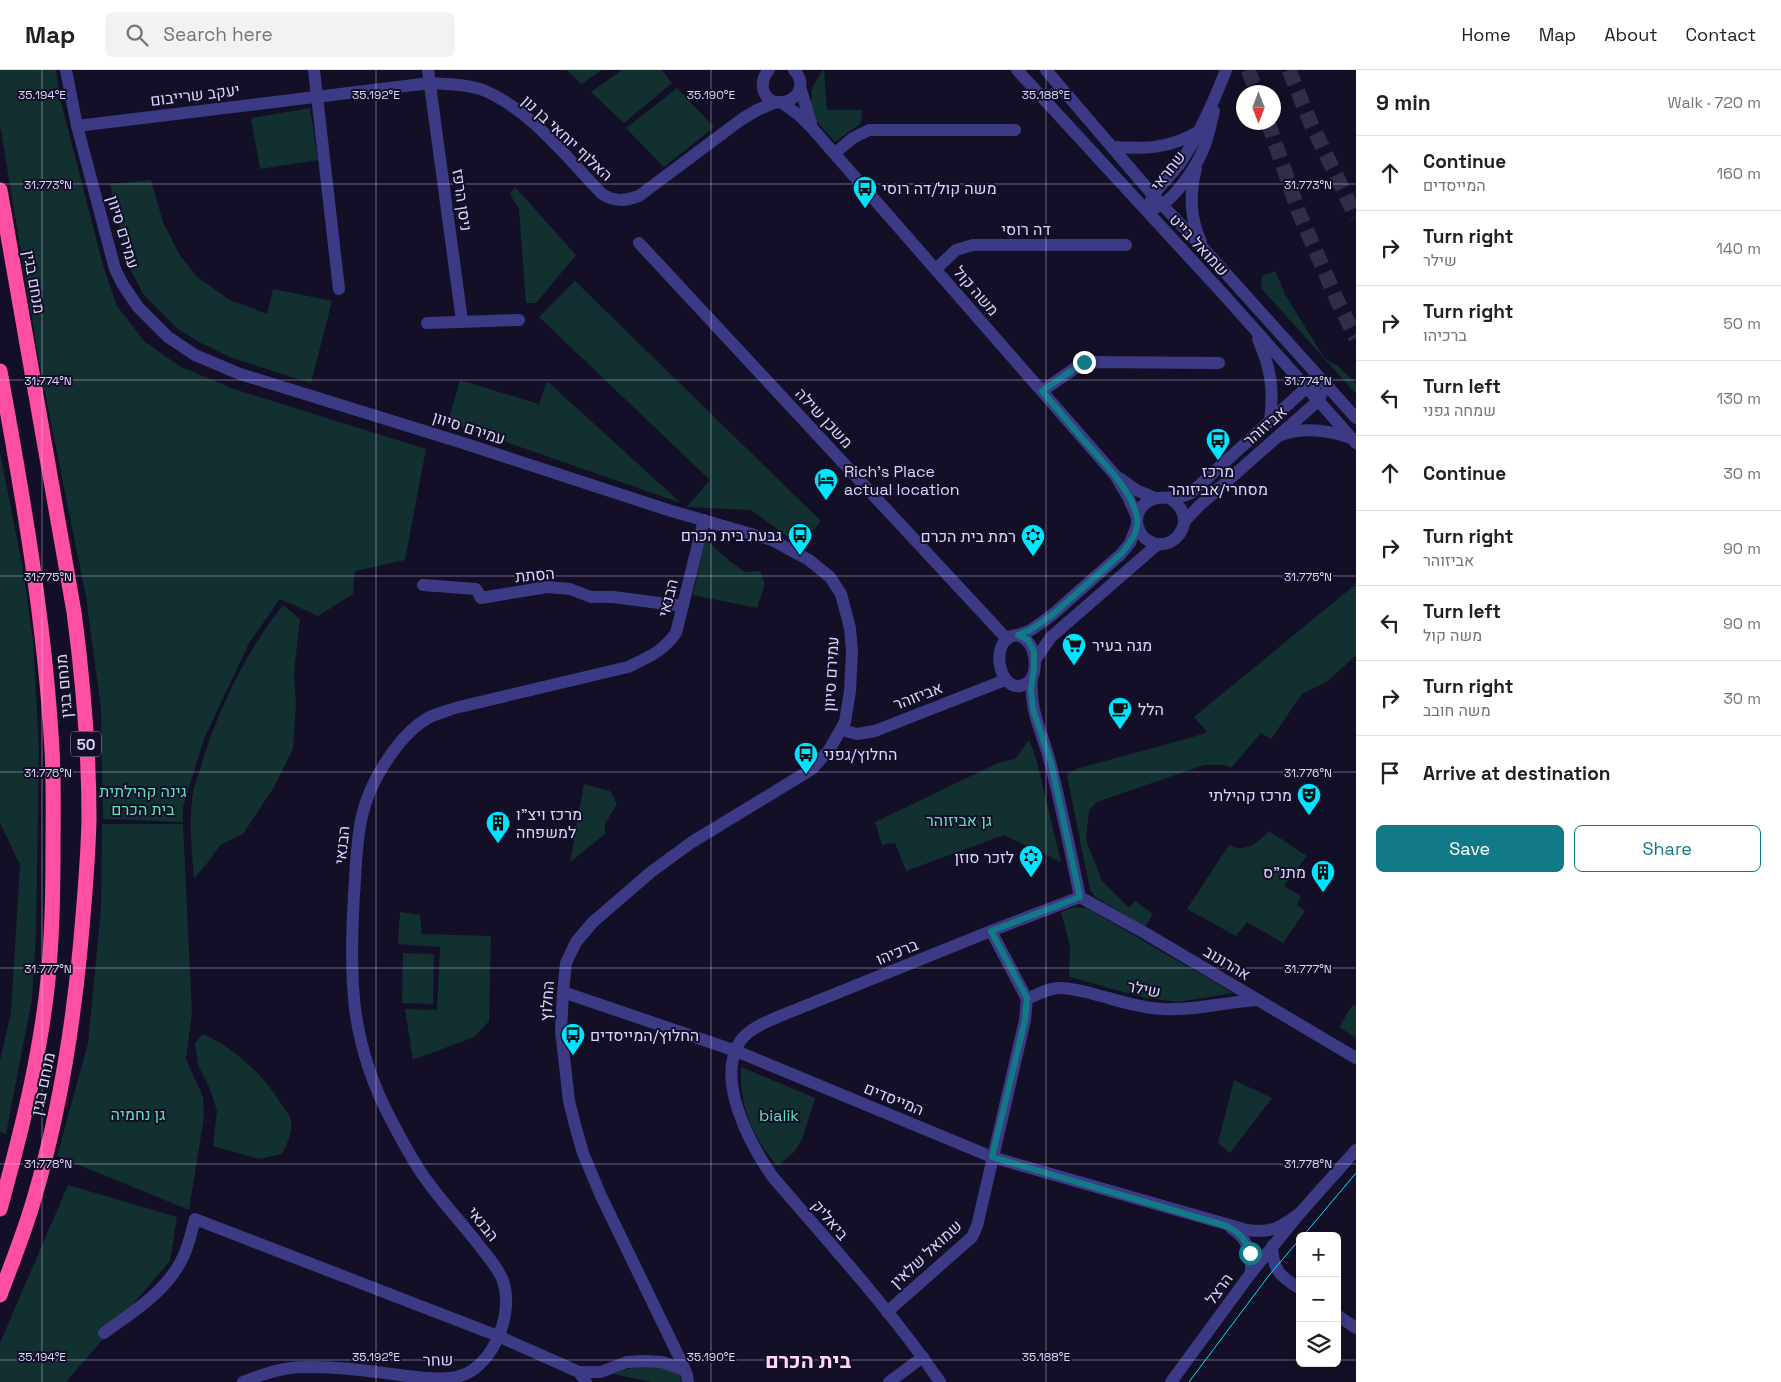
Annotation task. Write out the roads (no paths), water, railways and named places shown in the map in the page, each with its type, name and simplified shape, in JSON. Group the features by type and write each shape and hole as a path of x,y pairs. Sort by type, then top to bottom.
{"highway":[{"name":"מנחם בגין","path":"0,190 74,612 81,666 88,778 88,820 86,889 67,1058 35,1198 21,1242 0,1295"},
{"name":"מנחם בגין","path":"0,371 25,509 45,667 52,753 53,807 51,938 44,1015 28,1100 0,1209"}],"street":[{"name":"עמירם סיוון","path":"66,70 77,126 116,269 123,285 138,307 156,326 181,347 201,358 240,374 772,540 809,560 830,577 836,585 844,602 847,615 852,652 850,691 842,730"},
{"path":"314,70 339,289"},
{"name":"ניסן הרפז","path":"428,70 462,322"},
{"name":"שמואל בייט","path":"1017,70 1354,441"},
{"name":"שמואל בייט","path":"1046,70 1153,195 1356,418"},
{"name":"האלוף יוחאי בן נון","path":"742,119 752,108 763,87 764,78 768,71"},
{"name":"שחראי","path":"1146,212 1153,195 1173,173 1198,132 1224,75"},
{"name":"שחראי","path":"1146,212 1163,206 1182,184 1198,160 1205,146 1224,75"},
{"name":"האלוף יוחאי בן נון","path":"317,96 430,83 465,86 482,90 497,97 528,119 602,194 610,199 620,201 639,196 742,119 757,110 794,98 800,77"},
{"name":"משה קול","path":"800,77 807,114 812,128"},
{"name":"משה קול","path":"763,87 768,96 800,116 835,153 1115,475 1128,497 1137,521"},
{"name":"יעקב שרייבום","path":"77,126 317,96"},
{"path":"835,153 862,133 878,129 1015,130"},
{"path":"1112,147 1140,148 1165,146 1198,132"},
{"path":"1198,160 1192,186 1191,202 1195,225 1204,249"},
{"name":"משכן שילה","path":"639,243 1012,637"},
{"name":"דה רוסי","path":"936,269 956,250 973,245 1126,245"},
{"path":"427,323 519,320"},
{"path":"1249,324 1263,350 1272,378 1270,421"},
{"path":"1042,391 1084,362 1218,363"},
{"path":"1306,388 1325,384"},
{"name":"אביזוהר","path":"1034,660 1051,637 1158,544 1176,539 1183,529 1184,522 1199,506 1318,401 1325,384"},
{"name":"אביזוהר","path":"1155,498 1178,498 1190,493 1306,388"},
{"path":"1278,436 1295,431 1312,430 1332,432 1354,441"},
{"name":"משה קול","path":"1115,475 1136,490 1155,498"},
{"path":"1032,676 1028,683 1018,686 1009,684 1005,680 999,657 1002,642 1030,630 1052,615 1121,554 1130,542 1143,505 1155,498"},
{"path":"1169,498 1179,505 1184,522"},
{"name":"הבנאי","path":"498,1336 505,1314 503,1281 491,1260 425,1178 408,1150 380,1098 368,1068 359,1035 353,996 351,944 356,856 362,815 373,785 390,756 408,733 430,717 455,708 628,667 651,656 667,645 676,633 704,520"},
{"path":"1137,521 1144,538 1158,544"},
{"name":"הסתת","path":"423,585 476,589 481,598 547,587 570,589 591,597 613,597 683,606"},
{"path":"1012,637 1028,640 1034,652 1031,690 1033,709 1051,763 1080,897"},
{"name":"אביזוהר","path":"842,730 857,734 875,731 1005,680"},
{"path":"1018,686 1033,709"},
{"name":"החלוץ","path":"686,1376 601,1196 583,1153 569,1101 561,1032 566,964 576,942 593,922 651,872 692,842 812,769 829,750 842,730"},
{"name":"ברכיהו","path":"736,1051 742,1040 750,1032 780,1016 1080,897"},
{"name":"אהרונוב","path":"1080,897 1145,933 1356,1058"},
{"path":"991,931 1027,998 1025,1020 992,1157"},
{"name":"שילר","path":"1027,998 1047,990 1071,988 1141,1006 1174,1010 1208,1007 1228,1002 1258,1000"},
{"name":"המייסדים","path":"563,992 736,1051 992,1157 1247,1230 1267,1231 1278,1228 1300,1213"},
{"name":"ביאליק","path":"736,1051 732,1072 732,1085 747,1136 760,1158 772,1176 887,1312 940,1382"},
{"name":"הרצל","path":"1171,1382 1272,1246 1356,1150"},
{"name":"שמואל שלאין","path":"887,1312 972,1237 977,1226 992,1157"},
{"path":"104,1333 158,1291 172,1275 181,1262 195,1219 498,1336 583,1377 627,1362 662,1362 686,1376"},
{"name":"המייסדים","path":"1217,1222 1234,1230 1246,1241 1250,1253 1251,1273"},
{"path":"1272,1246 1278,1271 1296,1286"},
{"path":"1341,1318 1356,1328"},
{"name":"שחר","path":"243,1382 268,1373 304,1367 438,1379 455,1377 473,1370 480,1364 486,1358 498,1336"},
{"path":"889,1382 922,1357"}],"tunnel":[{"path":"1248,70 1254,85"},
{"path":"1289,70 1309,119 1356,217"},
{"path":"1271,130 1299,213 1337,300 1356,338"}],"tram line":[{"path":"1306,1232 1356,1173"},
{"path":"1189,1382 1270,1274 1296,1244"}],"place":[{"name":"משה קול/דה רוסי","path":"865,209"},
{"name":"מרכז מסחרי/אביזוהר","path":"1218,461"},
{"name":"Rich's Place actual location","path":"826,501"},
{"name":"גבעת בית הכרם","path":"800,556"},
{"name":"רמת בית הכרם","path":"1033,557"},
{"name":"מגה בעיר","path":"1074,666"},
{"name":"הלל","path":"1120,730"},
{"name":"החלוץ/גפני","path":"806,775"},
{"name":"מרכז קהילתי","path":"1309,816"},
{"name":"מרכז ויצ\"ו למשפחה","path":"498,844"},
{"name":"לזכר סוזן","path":"1031,878"},
{"name":"מתנ\"ס","path":"1323,893"},
{"name":"החלוץ/המייסדים","path":"573,1056"}],"district":[{"name":"בית הכרם","path":"808,1360"}],"park label":[{"name":"גינה קהילתית בית הכרם","path":"143,800"},
{"name":"גן אביזוהר","path":"959,820"},
{"name":"גן נחמיה","path":"138,1114"},
{"name":"bialik","path":"779,1115"}]}
